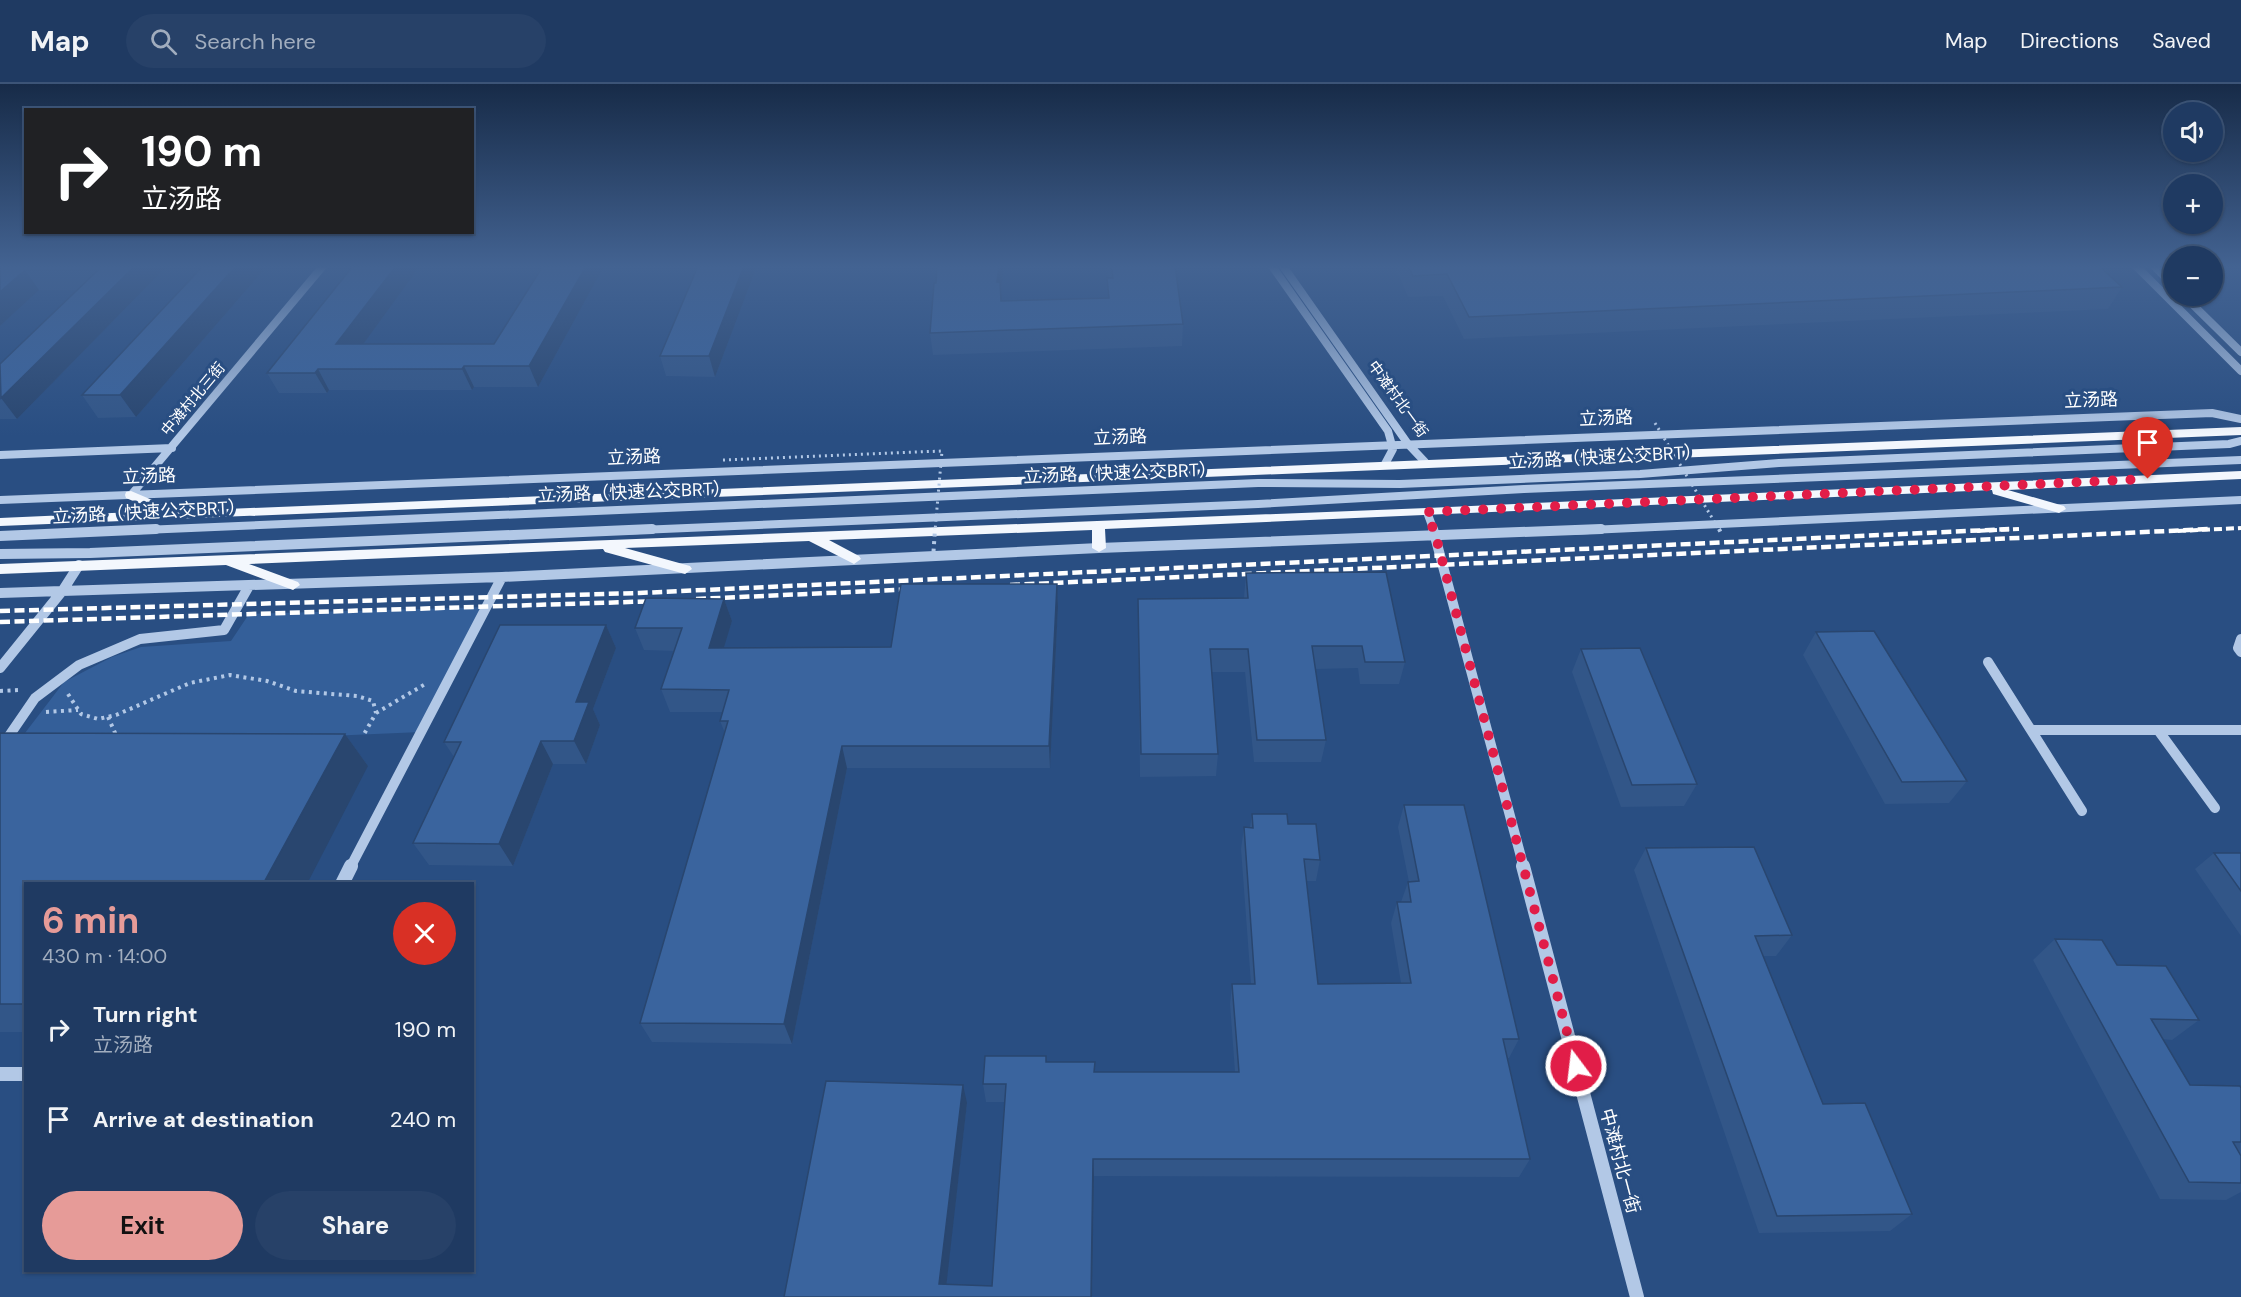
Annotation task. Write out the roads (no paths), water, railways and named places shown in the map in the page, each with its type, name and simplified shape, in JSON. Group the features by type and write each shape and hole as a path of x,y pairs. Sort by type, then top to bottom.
{"main road":[{"name":"立汤路","path":"0,522 1425,462 2241,431"},
{"path":"0,569 1427,512 2241,475"},
{"path":"1986,488 2059,509"},
{"path":"131,495 179,516"},
{"path":"1098,525 1099,548"},
{"path":"812,537 854,559"},
{"path":"592,544 685,569"},
{"path":"225,560 293,585"}],"street":[{"name":"中滩村北三街","path":"131,495 276,323"},
{"name":"中滩村北一街","path":"1312,323 1388,431 1394,444 1393,455 1385,464"},
{"name":"中滩村北一街","path":"1323,323 1408,444 1425,462"},
{"path":"2193,323 2241,371"},
{"path":"2211,323 2241,352"},
{"name":"立汤路","path":"0,500 2212,413 2241,419"},
{"name":"立汤路（快速公交BRT）","path":"0,536 1258,483 1400,484 1640,474 1779,463 2217,444 2241,441"},
{"path":"0,455 172,447"},
{"name":"立汤路（快速公交BRT）","path":"0,554 102,552 1258,504 1502,490 2241,460"},
{"path":"0,593 502,577 1099,548 1436,537 2241,500"},
{"name":"中滩村北一街","path":"1427,512 1436,537 1637,1297"},
{"path":"0,668 63,590 79,565"},
{"path":"343,882 502,577"},
{"path":"0,749 35,698 79,665 140,639 224,630 249,586"},
{"path":"2241,639 2238,648 2241,652"},
{"path":"1988,662 2082,811"},
{"path":"2031,730 2241,730"},
{"path":"2158,730 2216,808"},
{"path":"0,1074 24,1074"}],"railway":[{"path":"2178,531 2241,528"},
{"path":"0,611 639,593 2010,529"},
{"path":"1977,531 2019,529"},
{"path":"1010,585 2210,529"},
{"path":"696,599 917,589"},
{"path":"0,622 660,601"}]}
